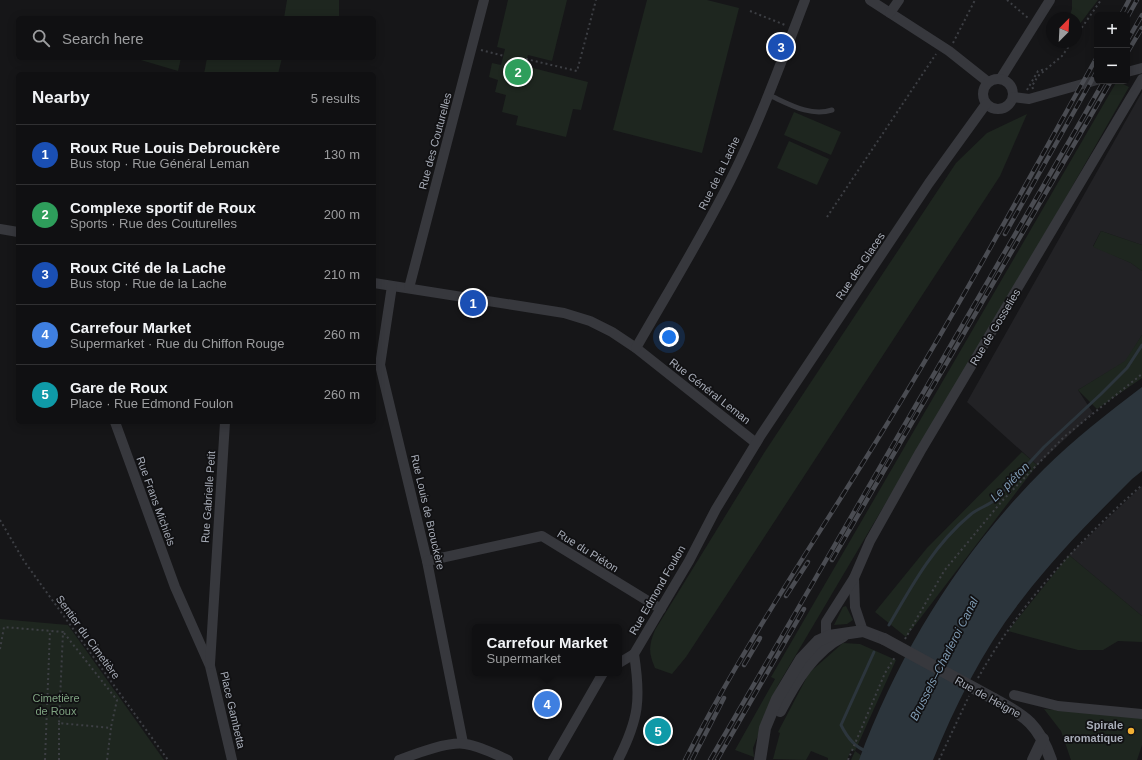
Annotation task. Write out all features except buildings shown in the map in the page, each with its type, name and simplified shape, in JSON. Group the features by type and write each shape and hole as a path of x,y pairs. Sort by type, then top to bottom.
{"street":[{"name":"Rue des Couturelles","path":"409,288 484,0"},
{"name":"Rue de la Lache","path":"636,348 731,179 769,95 805,0"},
{"path":"870,0 945,48 988,82"},
{"path":"890,13 899,0"},
{"path":"1001,78 1050,0"},
{"path":"1130,71 1142,68"},
{"path":"995,78 1001,78 1009,82 1013,90 1013,97 1009,105 1002,108 993,108 986,104 983,98 983,88 988,82 995,78"},
{"name":"Rue de Gosselies","path":"828,636 826,622 854,578 870,541 920,452 1142,79"},
{"path":"1013,97 1029,99 1094,81"},
{"name":"Rue des Glaces","path":"756,443 929,183 986,104"},
{"path":"0,229 16,232"},
{"name":"Rue Général Leman","path":"376,283 564,313 590,321 636,348 756,443"},
{"name":"Rue Louis de Brouckère","path":"392,286 380,365 427,562 464,744"},
{"name":"Rue Frans Michiels","path":"115,424 175,587"},
{"name":"Rue Gabrielle Petit","path":"216,574 225,424"},
{"name":"Rue Edmond Foulon","path":"634,654 689,561 716,509 756,443"},
{"name":"Rue du Piéton","path":"427,562 542,536 661,610"},
{"name":"Place Gambetta","path":"210,666 216,574"},
{"name":"Rue de Gosselies","path":"854,578 855,607 863,631"},
{"name":"Place Gambetta","path":"175,587 210,666 232,760"},
{"path":"760,760 765,728 777,699 801,659 818,641 828,636 863,631"},
{"name":"Rue de Heigne","path":"863,631 884,639 1023,716 1043,738 1051,760"},
{"path":"768,760 772,731 778,716 808,664 836,640 850,632"},
{"path":"618,760 634,726 639,682 634,654 622,661"},
{"path":"553,760 601,676"},
{"path":"1014,695 1058,706 1142,714"},
{"path":"1033,760 1043,738"},
{"path":"399,760 426,750 464,744 482,749 508,760"}],"lane":[{"path":"769,95 811,113 823,113 832,110"}],"path":[{"path":"526,59 577,71 596,0"},
{"path":"827,217 945,48 975,0"},
{"path":"1007,0 1035,24"},
{"path":"1082,27 1101,0"},
{"path":"750,11 794,28"},
{"path":"472,47 504,56"},
{"path":"1036,90 1032,86 1038,76 1062,56 1068,48"},
{"path":"1029,99 1027,88 1038,71 1047,69"},
{"path":"903,643 944,571 1002,501 1064,437 1142,374"},
{"path":"976,682 996,647 1054,570 1101,522 1142,485"},
{"name":"Sentier du Cimetière","path":"0,520 24,561 168,760"},
{"path":"0,649 4,627 63,632 117,700 111,728 107,760"},
{"path":"45,760 50,630"},
{"path":"59,760 63,632"},
{"path":"848,760 885,674 896,655"},
{"path":"939,760 969,695"},
{"path":"59,723 111,728"}],"shaded area":[{"path":"1142,92 1142,245 1101,231 1093,246 1131,263 1142,271 1142,335 1126,361 1078,390 1093,413 1037,465 967,402"},
{"path":"1142,486 1142,616 1069,555"}],"green space":[{"path":"287,0 339,0 339,16 284,16"},
{"path":"508,0 567,0 552,61 528,55 525,66 588,82 581,110 573,109 566,137 516,125 518,116 502,112 506,95 495,92 498,80 489,77 492,63 501,65 505,49 497,47"},
{"path":"647,0 707,0 739,8 702,153 613,130"},
{"path":"1072,0 1098,0 1082,21 1082,12 1071,12"},
{"path":"141,60 181,60 178,71"},
{"path":"207,60 282,60 278,72 204,72"},
{"path":"1115,84 1123,84 1129,87 1049,227 778,685 753,748 754,757 735,750 775,679 771,677"},
{"path":"794,112 841,132 831,155 784,135"},
{"path":"1027,114 1000,176 686,657 672,674 655,668 650,649 651,640 655,630 764,453 956,163 987,133"},
{"path":"789,141 829,159 817,185 777,168"},
{"path":"1101,231 1142,245 1142,271 1131,263 1093,247"},
{"path":"1142,335 1142,378 1097,409 1078,390 1125,361"},
{"path":"1022,452 1037,465 906,637 875,612 927,548"},
{"path":"1069,555 1142,616 1142,642 1118,641 1103,650 1078,650 1008,631"},
{"path":"846,606 853,620 847,624 834,625 843,607"},
{"name":"Cimetière de Roux","path":"0,619 68,625 164,760 0,760"},
{"path":"843,643 860,644 896,660 855,751 851,750 847,760 828,760 828,758 811,751 806,760 773,759 780,733 778,732 809,673"},
{"path":"1044,709 1142,718 1142,745 1137,760 1071,760 1061,731"},
{"path":"855,751 862,756 860,760 851,760"}],"water":[{"name":"Brussels–Charleroi Canal","path":"1142,387 1142,471 1118,493 1062,551 1009,616 972,676 951,717 933,760 859,760 875,719 914,641 936,604 986,534 1014,501 1055,458 1092,426"}],"waterway":[{"name":"Le piéton","path":"889,625 906,595 945,539 970,515 996,499 1044,447 1127,368 1142,345"},
{"name":"Le piéton","path":"866,751 854,744 841,725 874,652"}],"railway":[{"path":"1123,12 1129,0"},
{"path":"1130,13 1137,0"},
{"path":"1130,36 1142,15"},
{"path":"1130,48 1142,28"},
{"path":"685,760 707,718 754,637 908,390 990,248 1094,62"},
{"path":"1005,234 1094,76"},
{"path":"710,760 1102,84"},
{"path":"832,560 1109,84"},
{"path":"786,596 808,562"},
{"path":"717,760 804,609"},
{"path":"744,665 760,638"},
{"path":"692,760 724,698"}],"place":[{"name":"Roux Cité de la Lache","path":"781,47"},
{"name":"Complexe sportif de Roux","path":"518,72"},
{"name":"Roux Rue Louis Debrouckère","path":"473,303"},
{"name":"Carrefour Market","path":"547,704"},
{"name":"Gare de Roux","path":"658,731"},
{"name":"Spirale aromatique","path":"1131,731"}]}
